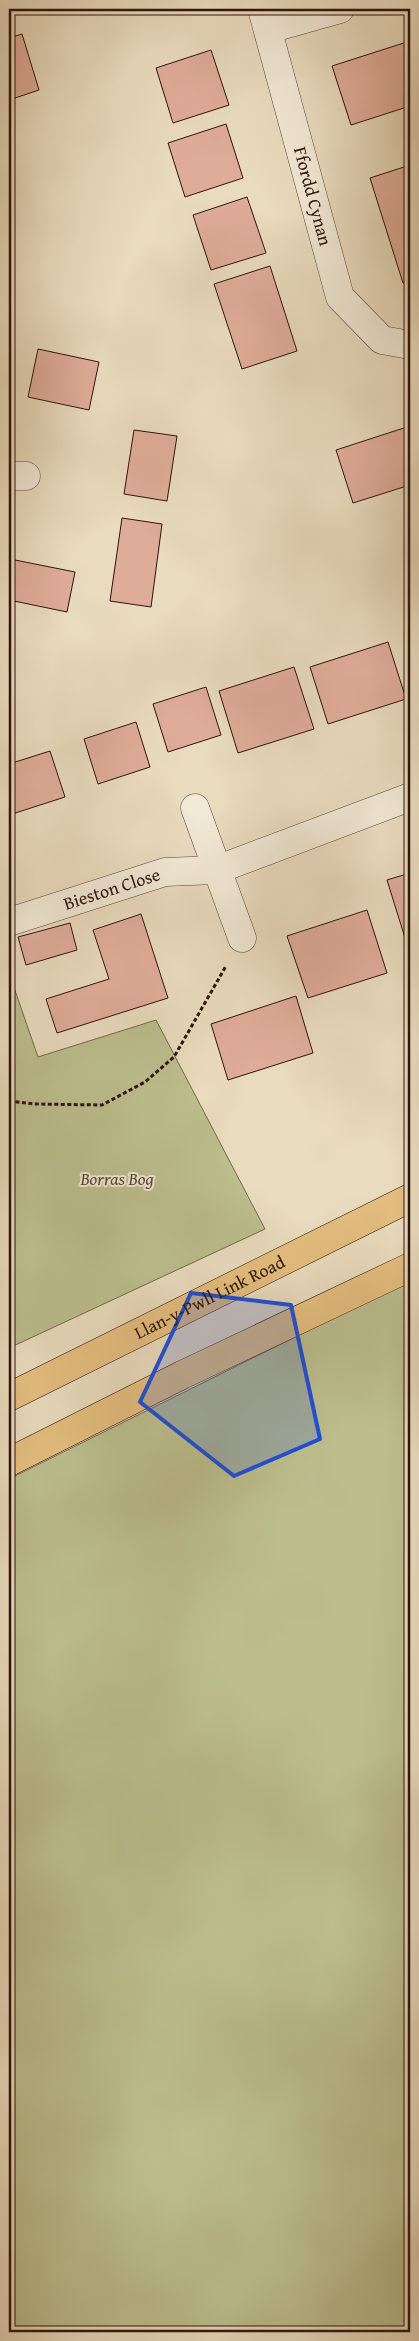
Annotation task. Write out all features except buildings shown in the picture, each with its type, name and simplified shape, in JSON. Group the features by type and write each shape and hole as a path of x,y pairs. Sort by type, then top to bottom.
{"highway":[{"name":"Llan-y-Pwll Link Road","path":"9,1397 410,1198"},
{"path":"9,1462 190,1371 410,1267"}],"street":[{"path":"266,19 340,9"},
{"name":"Ffordd Cynan","path":"266,19 340,297 382,340 410,345"},
{"name":"Bieston Close","path":"9,922 165,872 216,870 410,797"},
{"path":"195,808 242,938"}],"path":[{"path":"9,1101 34,1104 102,1105 145,1082 174,1057 242,938"}],"highlighted area":[{"path":"191,1293 291,1305 320,1439 234,1476 140,1402"}],"green space":[{"name":"Borras Bog","path":"9,973 38,1057 156,1020 265,1229 9,1348"},
{"path":"410,1280 410,2332 9,2332 9,1479"}]}
